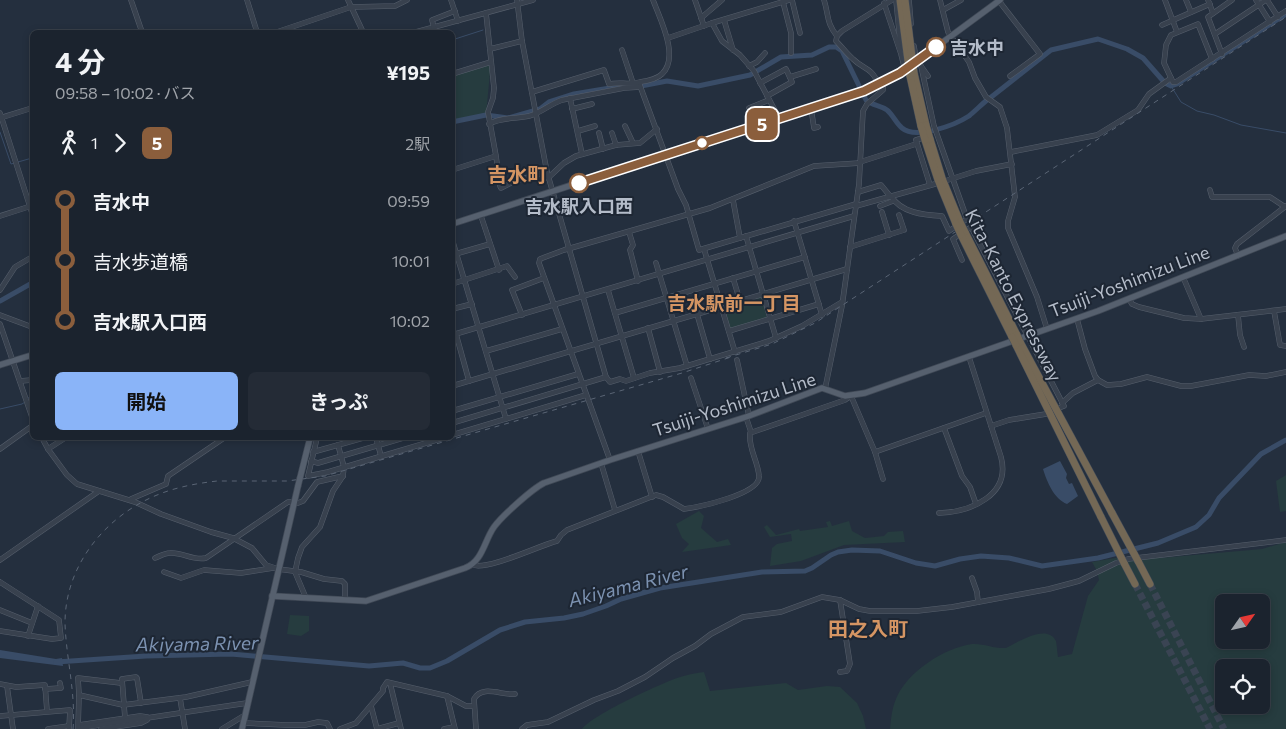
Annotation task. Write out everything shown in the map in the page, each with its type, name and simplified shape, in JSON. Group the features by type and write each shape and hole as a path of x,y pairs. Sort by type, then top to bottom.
{"highway":[{"name":"Kita-Kanto Expressway","path":"900,0 909,73 927,140 958,223 1135,584"},
{"name":"Kita-Kanto Expressway","path":"905,0 909,73"},
{"name":"Kita-Kanto Expressway","path":"1016,340 1150,584"}],"main road":[{"path":"455,223 811,108 909,73 997,1"},
{"name":"Tsuiji-Yoshimizu Line","path":"473,565 479,558 495,526 536,488 548,482 610,460 748,417 820,389 826,388 842,395 851,396 865,393 1129,299 1286,236"},
{"path":"0,367 30,357"},
{"path":"242,726 272,596 276,569 310,440"},
{"path":"272,596 370,600 473,565"}],"street":[{"path":"131,0 141,30"},
{"path":"247,0 256,30"},
{"path":"348,0 362,30"},
{"path":"283,30 351,7 395,6 407,0"},
{"path":"451,0 458,21"},
{"path":"455,11 432,20 434,30 517,2 533,0"},
{"path":"489,124 498,119 512,119 535,114 553,103 570,98 640,85 656,78 665,70 670,52 668,38 653,0"},
{"path":"695,0 704,26"},
{"path":"701,18 722,0"},
{"path":"668,38 791,0 800,33"},
{"path":"824,0 828,22 837,36 836,41 856,63 867,68 881,84 883,90 867,104 863,111 858,192 842,302 826,388"},
{"path":"837,36 884,3 892,0"},
{"path":"896,0 900,51"},
{"path":"858,192 881,185 903,209 942,216 949,231 967,219 950,179 937,135 914,47 909,0"},
{"path":"940,0 944,21 951,37 969,62 975,78 986,97 1000,107 1007,128 1015,198 1008,220 1008,228 1037,297 1048,329"},
{"path":"943,10 961,0"},
{"path":"1166,0 1176,32"},
{"path":"1186,0 1191,12"},
{"path":"1222,54 1208,17 1232,0"},
{"path":"1215,34 1258,2 1266,0 1278,17"},
{"path":"997,1 1040,54 1010,76"},
{"path":"517,2 522,41 548,178 606,377 611,382 620,379 626,381 686,366 776,338 802,326 842,302"},
{"path":"782,2 791,33 791,53"},
{"path":"1162,25 1209,2 1213,13"},
{"path":"1258,2 1270,22"},
{"path":"884,3 909,73"},
{"path":"1212,59 1198,24 1171,35 1166,45 1164,63 1173,82 1176,82 1222,54 1286,11"},
{"path":"486,13 494,88 488,112 489,124 501,188 515,181 547,172"},
{"path":"724,20 733,51"},
{"path":"712,23 722,41 740,55 749,66 779,118"},
{"path":"899,31 912,30"},
{"path":"490,49 522,41"},
{"path":"900,51 907,47 914,47"},
{"path":"622,50 633,83"},
{"path":"749,66 757,62 765,52"},
{"path":"455,73 491,62"},
{"path":"919,64 928,76"},
{"path":"748,108 768,98 792,82 786,69 760,83"},
{"path":"790,77 816,69"},
{"path":"532,92 604,70 609,84 621,82 640,85"},
{"path":"1011,152 1097,136 1138,110 1149,94 1171,78"},
{"path":"640,85 689,214 699,250 794,221 891,198 933,184 916,144"},
{"path":"570,98 582,154"},
{"path":"572,109 592,104"},
{"path":"30,108 0,116 30,203"},
{"path":"811,108 814,128 818,128"},
{"path":"578,131 596,126"},
{"path":"625,126 633,143"},
{"path":"548,178 564,163 582,154 616,145 640,143 657,129"},
{"path":"599,133 603,149"},
{"path":"612,133 616,145"},
{"path":"610,460 544,278 539,263 541,258 733,200 814,166 860,162 916,144 917,140 937,135"},
{"path":"455,169 496,156"},
{"path":"950,179 976,171 1012,164"},
{"path":"1210,190 1212,197 1270,197 1285,206 1237,244 1235,248 1238,256"},
{"path":"889,235 881,209 891,198"},
{"path":"733,200 740,238"},
{"path":"0,216 30,206"},
{"path":"850,247 904,230 899,215"},
{"path":"481,216 499,270"},
{"path":"455,335 854,216"},
{"path":"794,221 822,314"},
{"path":"962,260 953,239 971,227 1062,404"},
{"path":"629,232 633,245 630,250 638,281"},
{"path":"746,236 776,338"},
{"path":"490,244 455,254 465,280 506,419"},
{"path":"704,250 735,352"},
{"path":"615,313 805,257"},
{"path":"0,290 16,267 30,258"},
{"path":"656,263 686,366"},
{"path":"455,283 507,266 515,277"},
{"path":"733,278 740,301 847,269"},
{"path":"1183,277 1201,319"},
{"path":"522,315 512,290 544,278"},
{"path":"608,290 634,378"},
{"path":"1129,299 1132,304 1139,307 1184,318 1201,319 1286,309"},
{"path":"455,309 472,304"},
{"path":"729,331 819,304"},
{"path":"455,385 721,307"},
{"path":"1274,311 1280,345 1286,346"},
{"path":"697,314 710,359"},
{"path":"0,315 30,326"},
{"path":"1238,315 1240,335 1244,347"},
{"path":"1077,318 1085,348 1098,380 1107,385 1112,386 1148,378 1181,386 1191,386 1249,375 1266,376 1286,372"},
{"path":"0,324 30,410"},
{"path":"648,328 660,372"},
{"path":"486,351 562,329"},
{"path":"455,338 469,381"},
{"path":"939,513 954,512 984,501 998,487 1004,473 1001,457 969,357"},
{"path":"473,565 478,566 496,561 557,541 567,530 656,495 684,509 713,503 754,487 759,478 751,449 751,432 737,360"},
{"path":"455,410 578,374"},
{"path":"455,422 606,377"},
{"path":"691,378 708,429"},
{"path":"20,381 30,380"},
{"path":"1059,408 1064,406 1062,404 1073,393 1098,380"},
{"path":"455,434 586,395"},
{"path":"751,432 845,400 851,396 875,452 883,479"},
{"path":"875,452 986,413"},
{"path":"991,426 1009,420 1046,414"},
{"path":"0,449 30,427"},
{"path":"944,428 962,476 970,487 976,504"},
{"path":"43,440 48,449 77,484 129,500 211,532 233,538 252,548 266,565 276,569 342,581 345,584 346,600"},
{"path":"48,449 62,440"},
{"path":"129,500 166,484 168,476 221,440"},
{"path":"316,440 308,476 436,440"},
{"path":"313,450 356,440"},
{"path":"377,440 381,456"},
{"path":"311,461 318,463 396,440"},
{"path":"306,598 295,572 300,552 320,527 333,491 343,476 344,467 338,445"},
{"path":"638,451 652,497"},
{"path":"601,463 615,510"},
{"path":"298,503 304,501 317,482 343,476"},
{"path":"0,560 99,491"},
{"path":"155,558 169,553 202,559 290,502"},
{"path":"522,729 531,724 548,722 625,688 734,621 749,616 781,612 822,597 840,600 859,609 874,611 930,610 1049,589 1080,581 1128,559 1286,540"},
{"path":"164,572 181,578 204,570 241,573 276,569"},
{"path":"972,578 978,602"},
{"path":"0,582 59,620 62,638 52,639 0,631"},
{"path":"840,600 850,664 847,671 840,672"},
{"path":"28,636 38,606"},
{"path":"0,610 32,623"},
{"path":"79,727 78,678 121,683"},
{"path":"125,718 122,679 137,678 141,703"},
{"path":"79,695 123,705 180,698 252,682"},
{"path":"340,729 352,727 362,718 383,691 386,682 447,696 466,706 474,706"},
{"path":"45,689 60,688 60,683"},
{"path":"390,683 401,729"},
{"path":"0,684 16,687 45,685 47,711"},
{"path":"7,686 14,729"},
{"path":"476,729 474,706 475,697 480,692 492,691 515,694"},
{"path":"444,729 455,728 447,696"},
{"path":"180,698 184,729"},
{"path":"79,727 182,714 247,703"},
{"path":"371,705 377,729 400,723"},
{"path":"0,716 70,710 69,728 48,729"},
{"path":"222,729 245,715"},
{"path":"79,727 140,716 153,718"},
{"path":"102,729 126,727 153,718"},
{"path":"242,726 304,725 321,722 327,723 330,729"}],"green space":[{"path":"491,62 486,115 455,123 455,73"},
{"path":"762,297 767,318 729,328 725,307"},
{"path":"1286,475 1286,511 1280,512 1276,481"},
{"path":"699,511 704,516 701,528 717,542 728,539 731,545 682,552 689,544 682,538 676,524"},
{"path":"830,521 832,526 849,521 852,531 865,538 884,536 888,532 903,531 905,542 844,545 801,561 770,566 772,548 777,544 792,541 791,534 770,537 764,527 767,525 776,535 799,529 800,531 828,527 826,522"},
{"path":"1286,542 1286,729 890,729 894,706 901,689 917,671 939,656 961,646 972,644 1006,648 1025,638 1039,634 1052,636 1056,641 1058,657 1072,654 1088,596 1099,580 1092,562 1121,557 1160,558 1262,549"},
{"path":"290,615 309,616 309,631 301,636 287,634"},
{"path":"704,672 710,691 786,683 798,690 827,686 840,687 857,703 866,729 582,729 612,708 642,693 677,678"}],"water":[{"path":"1060,461 1067,474 1066,478 1069,484 1072,483 1078,496 1067,504 1062,502 1055,494 1043,469"},
{"path":"0,650 56,659 62,658 63,666 0,658"}],"waterway":[{"path":"990,98 1051,50 1098,39 1127,49 1143,58 1165,83 1171,86 1286,14"},
{"path":"455,39 483,30"},
{"path":"636,86 667,81 698,86 750,75 781,57 812,55 829,47 836,47 842,51 866,100 887,110 900,126 908,131 926,132 945,127 969,116 987,100"},
{"path":"455,121 486,115 508,118 540,109 549,102 574,94 622,86"},
{"path":"1171,86 1181,102 1197,111 1241,125 1286,133"},
{"path":"0,132 11,164 30,159"},
{"path":"0,301 30,284"},
{"path":"0,409 25,402"},
{"name":"Akiyama River","path":"56,662 146,656 231,654 369,666 403,663 420,668 430,668 447,661 500,630 525,622 583,614 621,599 660,588 762,572 805,571 838,552 852,550 880,551 916,563 935,566 960,559 981,556 1009,558 1042,566 1098,558 1158,543 1196,527 1209,515 1219,498 1261,454 1286,440"}],"tunnel":[{"path":"1135,584 1210,729"},
{"path":"1150,584 1224,729"}],"railway":[{"path":"726,358 772,344 815,323 1286,17"},
{"path":"455,438 731,357"},
{"path":"73,729 73,702 65,623 67,601 73,579 82,560 94,542 126,512 165,492 191,485 217,481 287,481 325,476 450,440"}],"bus line":[{"name":"5","path":"579,183 864,91 900,73 936,47"}],"place":[{"name":"吉水中","path":"936,47"},
{"name":"吉水駅入口西","path":"579,183"}],"district":[{"name":"吉水町","path":"517,174"},
{"name":"吉水駅前一丁目","path":"734,302"},
{"name":"田之入町","path":"868,628"}]}
